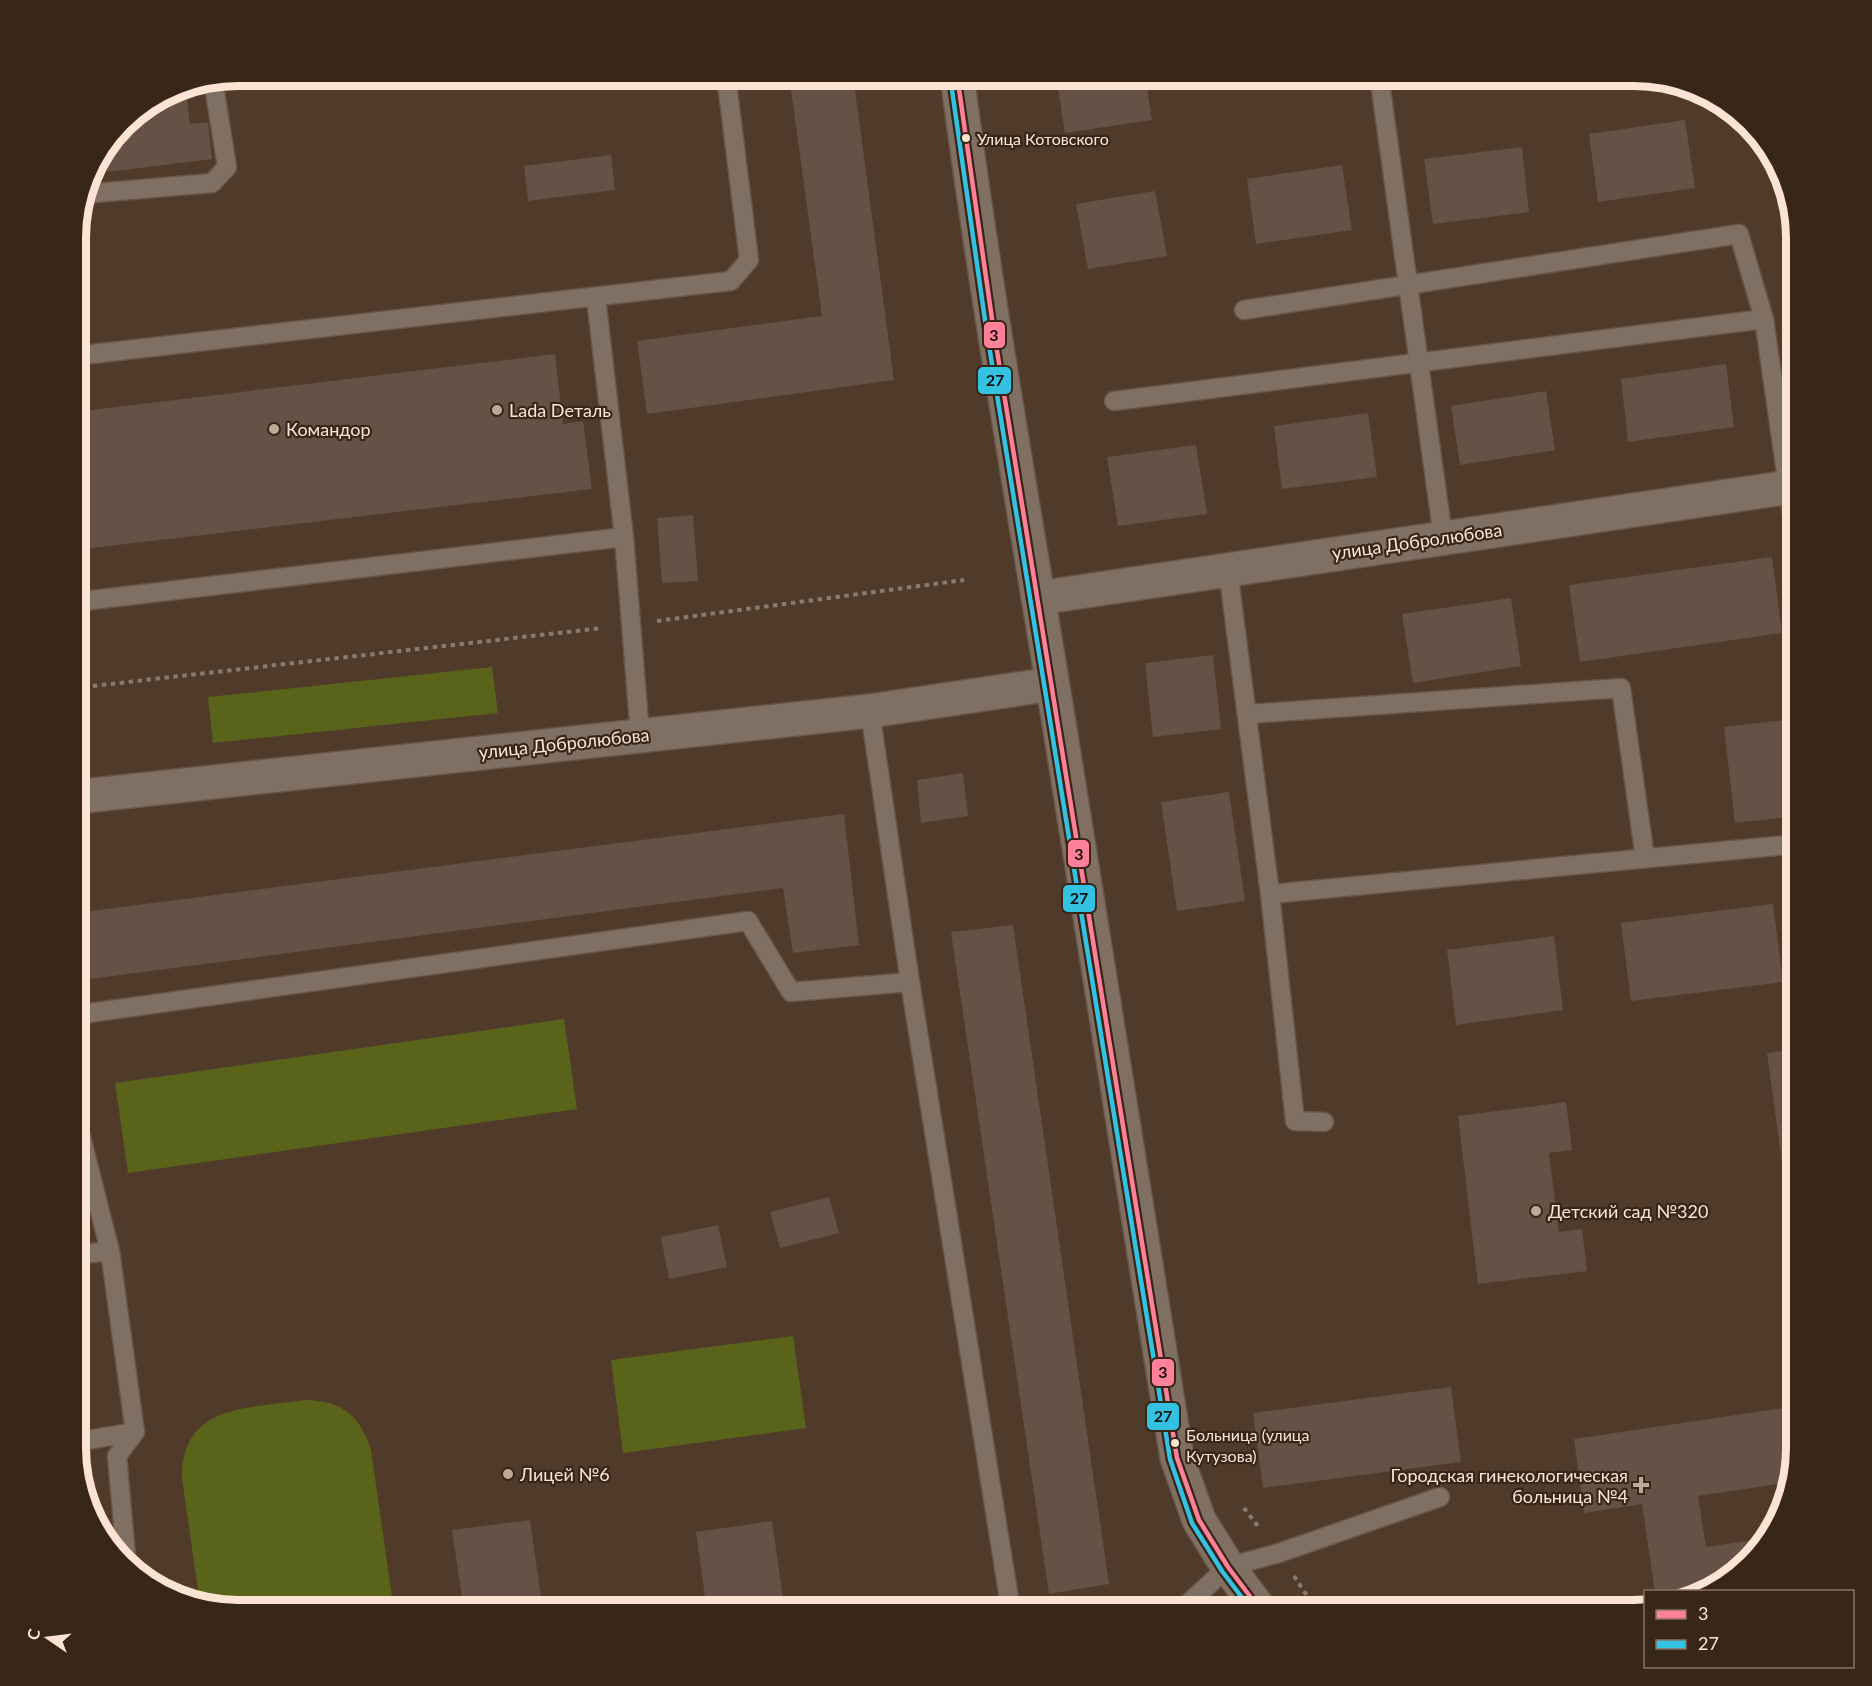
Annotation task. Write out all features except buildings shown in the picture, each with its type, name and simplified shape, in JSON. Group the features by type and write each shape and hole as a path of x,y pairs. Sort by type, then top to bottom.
{"street":[{"path":"958,86 971,184 1177,1458 1199,1520 1228,1567 1253,1600"},
{"name":"улица Добролюбова","path":"1038,598 1786,488"},
{"name":"улица Добролюбова","path":"86,796 870,711 1052,684"}],"lane":[{"path":"86,355 731,281 749,260 727,86"},
{"path":"1380,86 1443,537"},
{"path":"92,193 212,183 227,167 214,87"},
{"path":"1244,310 1739,234 1764,319 1786,446"},
{"path":"596,298 624,537 640,735"},
{"path":"1114,401 1764,319"},
{"path":"86,601 624,537"},
{"path":"1228,570 1270,894 1295,1121 1324,1122"},
{"path":"1248,714 1621,688 1645,858"},
{"path":"870,711 910,982 1009,1600"},
{"path":"1270,894 1786,845"},
{"path":"86,1013 748,921 791,992 910,982"},
{"path":"86,1156 110,1251 135,1432 117,1456 123,1548"},
{"path":"86,1254 110,1251"},
{"path":"86,1440 135,1432"},
{"path":"1192,1600 1228,1567 1279,1553 1440,1497"}],"path":[{"path":"86,687 631,625 964,580"}],"green space":[{"path":"492,667 498,713 213,743 208,697"},
{"path":"564,1019 577,1109 128,1173 115,1083"},
{"path":"793,1336 806,1428 623,1453 611,1360"},
{"path":"305,1400 318,1401 339,1407 355,1419 367,1438 371,1450 392,1600 237,1600 199,1595 182,1478 185,1453 193,1435 206,1423 222,1414 262,1405"}],"transit line":[{"name":"27","path":"951,86 986,327 1170,1459 1192,1523 1222,1571 1244,1600"},
{"name":"3","path":"959,86 993,326 1177,1458 1199,1520 1228,1567 1253,1600"}],"place":[{"name":"Улица Котовского","path":"966,138"},
{"name":"Lada Dеталь","path":"497,410"},
{"name":"Командор","path":"274,429"},
{"name":"Детский сад №320","path":"1536,1211"},
{"name":"Больница (улица Кутузова)","path":"1175,1443"},
{"name":"Лицей №6","path":"508,1474"},
{"name":"Городская гинекологическая больница №4","path":"1641,1485"}]}
